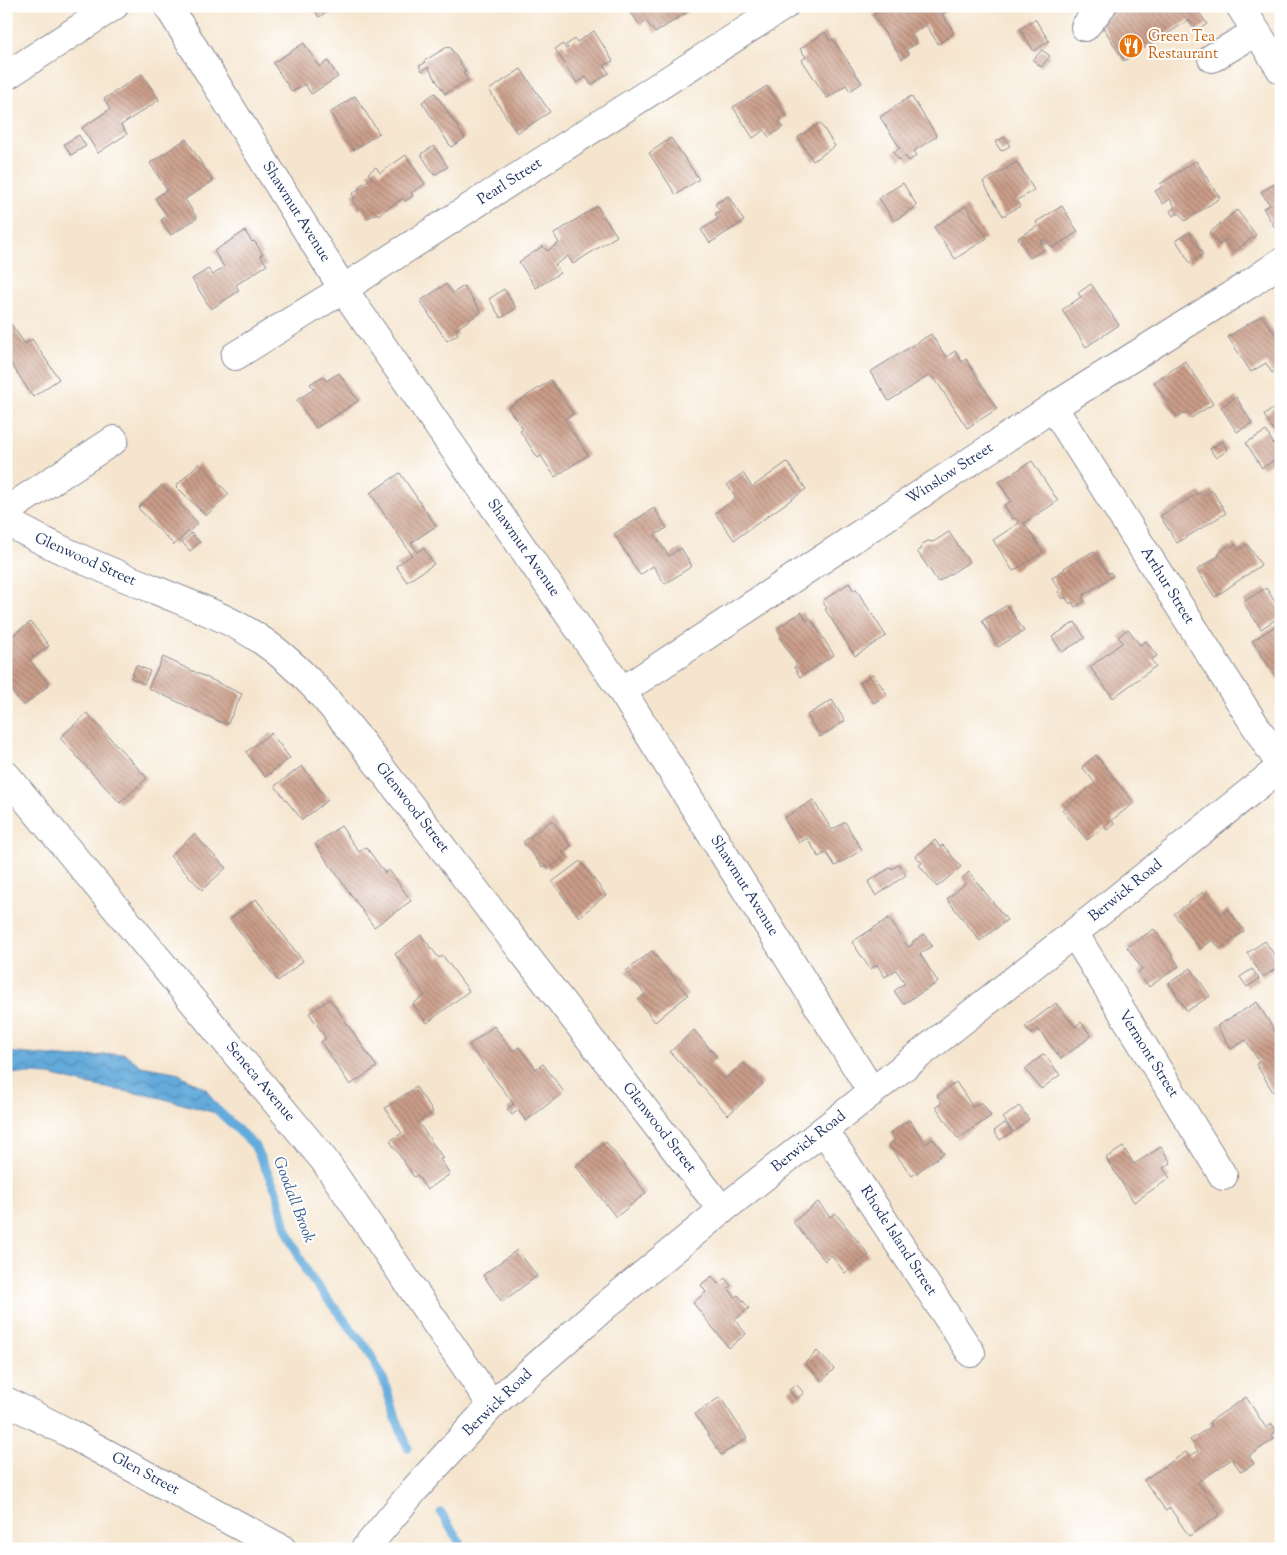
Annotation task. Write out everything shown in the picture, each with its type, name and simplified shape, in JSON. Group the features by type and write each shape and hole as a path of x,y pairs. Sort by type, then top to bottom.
{"main road":[{"path":"6,76 114,6"},
{"name":"Shawmut Avenue","path":"168,6 343,289 622,690 872,1092"},
{"name":"Pearl Street","path":"235,356 343,289 784,6"},
{"path":"1085,28 1102,6"},
{"path":"1212,58 1271,49 1240,6"},
{"name":"Winslow Street","path":"622,690 1053,406 1248,285 1281,262"},
{"name":"Arthur Street","path":"1053,406 1281,766"},
{"path":"6,511 114,440"},
{"name":"Glenwood Street","path":"6,521 37,539 98,567 216,615 263,641 311,682 354,733 722,1210"},
{"name":"Berwick Road","path":"365,1549 415,1489 492,1405 605,1306 722,1210 1074,933 1281,766"},
{"name":"Seneca Avenue","path":"6,776 324,1160 492,1405"},
{"name":"Vermont Street","path":"1074,933 1223,1176"},
{"name":"Rhode Island Street","path":"824,1130 971,1353"},
{"name":"Glen Street","path":"6,1402 67,1432 282,1549"}],"water":[{"path":"6,1052 74,1058 124,1053 141,1066 175,1072 206,1089 223,1115 157,1097 85,1084 50,1075 6,1073"}],"building":[{"path":"312,6 328,6 330,10 319,17"},
{"path":"637,6 683,6 687,12 655,33 646,21 640,25 630,11"},
{"path":"886,6 942,6 946,12 942,14 954,33 938,44 926,25 911,34 917,43 906,50 909,54 902,59 873,15"},
{"name":"Green Tea Restaurant","path":"1125,6 1195,6 1207,24 1196,31 1189,20 1124,61 1100,22"},
{"path":"1035,19 1049,41 1034,51 1020,29"},
{"path":"594,31 613,61 604,65 609,73 591,85 586,77 577,83 555,49 563,44 566,49 568,48 566,45 575,39 577,42"},
{"path":"825,32 830,41 833,39 862,83 850,91 846,85 827,98 802,60 806,57 800,49"},
{"path":"304,43 319,67 328,61 338,77 311,94 305,84 292,92 273,63"},
{"path":"447,47 450,47 466,72 463,73 468,80 445,94 428,67 422,71 419,66"},
{"path":"1042,50 1050,56 1041,67 1033,60"},
{"path":"521,69 550,112 517,133 489,90"},
{"path":"142,74 159,100 121,125 127,134 98,153 82,128 110,109 104,99"},
{"path":"767,86 787,116 779,121 783,127 769,137 764,130 753,138 733,107"},
{"path":"435,93 465,138 451,147 422,102"},
{"path":"355,96 379,133 354,150 330,113"},
{"path":"911,96 937,136 914,151 917,155 909,161 905,156 899,160 893,152 900,148 880,117"},
{"path":"820,123 835,146 813,161 798,137"},
{"path":"79,135 86,146 71,155 64,144"},
{"path":"1004,137 1010,146 1001,151 995,142"},
{"path":"671,138 699,179 676,195 649,153"},
{"path":"186,139 213,181 185,199 197,218 171,235 161,220 167,216 155,198 167,190 150,163"},
{"path":"434,146 448,167 434,175 421,154"},
{"path":"406,155 425,184 411,193 413,196 405,201 403,198 378,215 377,213 368,218 352,200 355,198 352,194 360,188 359,186 372,178 368,173 376,167 380,173"},
{"path":"1196,161 1220,198 1185,221 1179,213 1173,216 1170,211 1175,207 1170,199 1163,204 1155,191 1162,187 1160,184"},
{"path":"1017,162 1034,190 1017,200 1020,206 1003,216 983,182"},
{"path":"1281,180 1281,229 1277,231 1263,208 1270,205 1261,192"},
{"path":"903,183 917,206 894,221 879,198"},
{"path":"728,196 744,221 710,243 701,230 718,219 715,214 720,211 715,204"},
{"path":"597,206 617,236 573,264 568,256 555,265 560,273 536,288 519,262 543,246 547,251 559,243 554,234"},
{"path":"966,206 987,238 955,259 934,227"},
{"path":"1062,206 1078,232 1052,248 1046,239 1040,242 1045,249 1030,258 1018,238 1038,226 1036,222"},
{"path":"1237,210 1256,235 1235,251 1226,239 1219,245 1209,233"},
{"path":"245,231 263,254 260,255 267,265 236,285 239,291 211,309 192,279 208,269 213,275 224,267 214,251"},
{"path":"1189,232 1203,254 1190,263 1176,240"},
{"path":"446,284 453,293 464,286 481,312 456,329 458,334 447,341 420,301"},
{"path":"1091,284 1119,325 1086,347 1062,310 1081,297 1078,293"},
{"path":"504,289 516,308 501,318 489,299"},
{"path":"1262,315 1281,344 1281,367 1272,373 1266,363 1251,372 1228,337"},
{"path":"11,324 25,344 32,339 59,379 33,397 6,356 6,327"},
{"path":"931,334 946,357 955,351 962,362 966,359 997,409 967,428 935,379 930,375 889,401 870,372"},
{"path":"1185,361 1213,404 1191,418 1186,412 1177,418 1154,382"},
{"path":"339,373 358,401 316,428 297,400 314,389 310,384 323,376 326,381"},
{"path":"551,380 573,414 564,419 588,455 555,477 541,456 538,458 520,431 523,429 508,408"},
{"path":"1236,397 1252,423 1237,432 1221,407"},
{"path":"1281,404 1281,442 1264,415"},
{"path":"1266,431 1281,456 1262,468 1246,443"},
{"path":"1222,441 1228,450 1216,458 1210,449"},
{"path":"1032,461 1058,501 1024,523 1043,552 1013,571 993,540 1019,523 1015,518 1013,519 1004,505 1011,501 999,482"},
{"path":"787,462 806,489 734,540 715,513 736,498 727,484 743,473 752,487"},
{"path":"199,463 229,494 206,516 176,486"},
{"path":"400,473 436,526 411,543 417,552 423,548 434,564 407,582 396,566 412,555 370,493"},
{"path":"162,485 198,523 174,545 138,508"},
{"path":"1212,490 1226,513 1177,543 1160,516 1200,492 1203,496"},
{"path":"654,508 667,528 655,535 669,556 681,548 692,566 665,584 653,566 640,575 614,534"},
{"path":"949,532 969,562 938,582 917,551 921,550 922,544 928,541 933,542"},
{"path":"191,533 200,542 190,551 182,542"},
{"path":"1235,544 1239,550 1247,544 1261,565 1215,597 1197,570 1219,556 1219,553 1228,546 1231,547"},
{"path":"1094,551 1108,574 1110,572 1113,576 1082,596 1085,601 1075,607 1065,597 1063,599 1058,592 1060,590 1052,578 1064,568"},
{"path":"849,583 854,591 856,589 886,636 855,656 825,609 827,608 822,601"},
{"path":"1266,588 1281,611 1281,616 1261,629 1243,602"},
{"path":"1007,605 1024,631 998,647 982,621"},
{"path":"802,612 807,621 810,618 834,655 800,677 794,667 797,665 780,638 782,637 777,628"},
{"path":"31,622 49,646 30,660 49,685 23,706 6,684 6,640"},
{"path":"1075,622 1085,638 1062,652 1052,637"},
{"path":"1280,623 1281,625 1281,684 1252,641"},
{"path":"1128,629 1140,645 1146,641 1157,656 1151,660 1156,666 1113,698 1090,667 1123,642 1118,637"},
{"path":"163,657 242,694 227,725 148,688"},
{"path":"136,665 150,671 144,684 131,678"},
{"path":"873,674 887,694 874,703 860,683"},
{"path":"832,700 845,721 820,737 807,715"},
{"path":"87,713 147,778 120,803 60,738"},
{"path":"271,733 290,758 265,777 246,752"},
{"path":"1096,755 1134,803 1112,820 1114,824 1107,830 1104,827 1087,840 1062,810 1095,783 1082,767"},
{"path":"302,766 328,800 302,820 275,786"},
{"path":"813,800 832,830 845,822 862,850 835,866 826,852 819,857 807,838 799,843 784,818"},
{"path":"552,820 571,846 562,852 565,856 549,869 546,865 543,867 523,842"},
{"path":"341,826 359,852 366,847 385,873 389,870 411,901 374,927 315,844"},
{"path":"194,834 226,868 202,890 170,856"},
{"path":"935,840 940,847 943,845 961,867 937,887 919,865 922,863 916,856"},
{"path":"580,861 606,895 579,917 552,882"},
{"path":"899,864 906,875 876,896 868,882"},
{"path":"969,872 1007,920 980,941 947,899 966,883 962,878"},
{"path":"1203,892 1221,915 1228,909 1244,931 1220,949 1213,940 1200,949 1174,914"},
{"path":"256,899 303,961 278,981 230,919"},
{"path":"889,918 908,947 924,934 932,946 920,954 938,982 903,1004 894,991 905,983 896,970 885,977 877,965 870,969 852,942"},
{"path":"1154,929 1179,966 1149,987 1138,972 1142,969 1127,947"},
{"path":"421,935 439,958 443,956 469,991 427,1023 413,1004 425,995 395,954"},
{"path":"1265,941 1281,965 1263,977 1247,953"},
{"path":"652,951 688,995 655,1022 638,1000 645,994 626,971"},
{"path":"1191,968 1210,996 1187,1011 1169,983"},
{"path":"1252,969 1259,979 1247,987 1240,977"},
{"path":"330,999 377,1067 350,1085 321,1042 326,1038 309,1013"},
{"path":"1257,1002 1281,1041 1281,1087 1273,1092 1256,1064 1259,1062 1246,1040 1231,1049 1217,1026"},
{"path":"1056,1003 1075,1027 1081,1022 1091,1036 1061,1059 1038,1029 1031,1034 1025,1026"},
{"path":"494,1026 513,1051 519,1047 536,1069 543,1064 564,1092 526,1121 518,1110 512,1115 507,1109 514,1104 469,1045"},
{"path":"694,1030 717,1057 710,1063 725,1079 743,1063 763,1084 728,1115 670,1052"},
{"path":"1044,1054 1060,1075 1041,1089 1025,1069"},
{"path":"956,1082 973,1107 981,1102 991,1116 958,1139 936,1107 942,1103 937,1096"},
{"path":"416,1087 433,1112 418,1122 443,1158 440,1159 450,1174 427,1190 417,1175 414,1177 390,1141 402,1133 385,1108"},
{"path":"1019,1106 1029,1119 1014,1132 1003,1118"},
{"path":"909,1120 926,1144 933,1139 944,1153 912,1176 889,1145 895,1140 890,1133"},
{"path":"1005,1123 1012,1132 1000,1140 994,1131"},
{"path":"606,1142 646,1193 616,1217 576,1166"},
{"path":"1123,1147 1134,1164 1161,1147 1171,1163 1163,1168 1170,1178 1134,1202 1106,1158"},
{"path":"818,1202 830,1217 835,1213 869,1255 845,1273 831,1255 825,1261 793,1222"},
{"path":"517,1250 537,1276 502,1302 483,1275"},
{"path":"712,1276 718,1284 725,1278 731,1286 728,1288 735,1297 738,1295 749,1308 735,1320 746,1334 729,1348 693,1303 706,1292 701,1285"},
{"path":"817,1351 834,1369 822,1381 805,1363"},
{"path":"796,1384 804,1393 796,1399 789,1390"},
{"path":"720,1397 747,1438 721,1455 695,1414"},
{"path":"1246,1397 1266,1428 1272,1424 1277,1431 1271,1435 1274,1439 1249,1456 1254,1464 1241,1472 1232,1459 1198,1482 1220,1515 1189,1536 1170,1508 1166,1511 1144,1480 1186,1452 1189,1457 1198,1451 1190,1440 1212,1426 1209,1422"}],"waterway":[{"name":"Goodall Brook","path":"214,1107 254,1145 277,1192 286,1228 307,1273 368,1350 384,1381 408,1448"},
{"name":"Goodall Brook","path":"441,1513 464,1549"}],"place":[{"name":"Green Tea Restaurant","path":"1131,46"}]}
